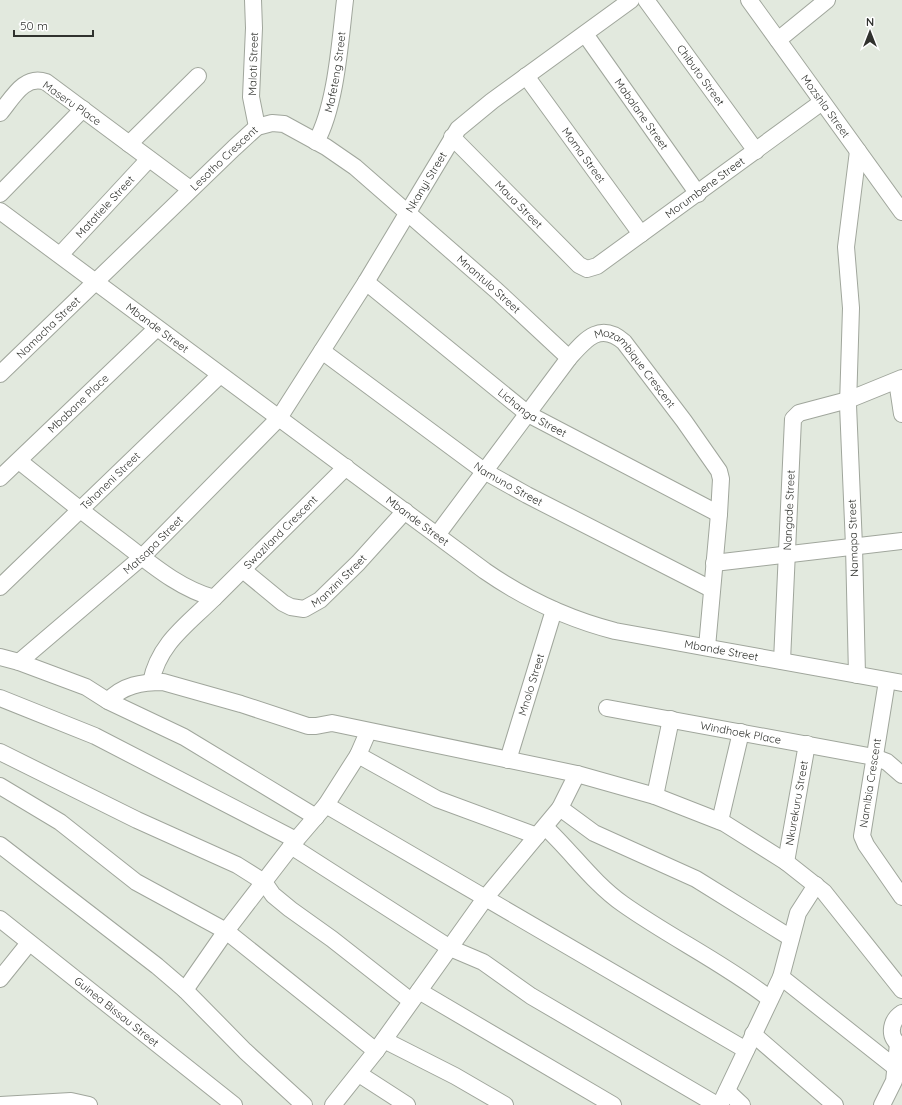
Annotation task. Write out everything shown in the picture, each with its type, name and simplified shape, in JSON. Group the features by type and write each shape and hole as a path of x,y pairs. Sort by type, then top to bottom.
{"street":[{"name":"Maloti Street","path":"252,0 254,28 251,97 257,127"},
{"name":"Mafeteng Street","path":"316,142 324,127 330,100 345,0"},
{"name":"Nkanyi Street","path":"279,418 366,282 452,137 465,122 631,0"},
{"name":"Chibuto Street","path":"646,0 756,151"},
{"name":"Mozshla Street","path":"748,0 902,212"},
{"path":"778,40 828,0"},
{"name":"Mabalane Street","path":"585,34 698,194"},
{"path":"129,144 198,76"},
{"name":"Moma Street","path":"526,76 641,234"},
{"name":"Maseru Place","path":"0,113 19,89 27,82 38,80 46,82 190,189"},
{"name":"Morumbene Street","path":"587,269 597,266 698,194 822,102"},
{"path":"0,194 83,109"},
{"name":"Lesotho Crescent","path":"96,281 190,189 257,127 272,123 284,124 316,142 354,167 407,213"},
{"name":"Maua Street","path":"452,137 579,265 587,269"},
{"name":"Namapa Street","path":"857,675 854,546 848,400 851,308 846,246 858,151"},
{"name":"Matatiele Street","path":"60,255 116,192 149,159"},
{"name":"Mbande Street","path":"0,211 502,583 519,593 554,610 582,621 615,631 895,682"},
{"name":"Mnantulo Street","path":"407,213 496,290 569,358"},
{"name":"Namacha Street","path":"0,374 96,281"},
{"name":"Lichanga Street","path":"366,282 528,414 719,514"},
{"name":"Mbabane Place","path":"0,478 157,328"},
{"name":"Mozambique Crescent","path":"437,535 569,358 586,339 594,335 606,333 618,337 624,342 684,421 719,471 721,479 719,514 711,589 707,647"},
{"name":"Namuno Street","path":"322,351 484,471 527,495 711,589"},
{"name":"Tshaneni Street","path":"0,587 220,375"},
{"path":"900,380 902,414"},
{"name":"Nangade Street","path":"782,661 793,419 799,413 848,400 900,380"},
{"name":"Matsapa Street","path":"19,662 142,557 279,418"},
{"path":"19,461 80,510 178,583 201,594 214,598"},
{"name":"Swaziland Crescent","path":"151,682 157,660 168,642 243,570 346,467"},
{"name":"Manzini Street","path":"243,570 283,603 291,607 304,609 320,600 358,563 405,511"},
{"path":"714,563 902,541"},
{"name":"Mnolo Street","path":"508,760 554,610"},
{"path":"0,657 19,662 86,687 108,701 184,737 321,811 486,897 746,1050"},
{"path":"108,701 118,690 151,682 177,685 308,726 332,723 368,732 577,774 655,796 720,821 786,862 816,885 835,903 882,967 902,990"},
{"name":"Namibia Crescent","path":"895,682 874,757 862,836 866,845 902,897"},
{"path":"0,698 95,736 294,843 450,948 483,962 531,996 721,1100 742,1105"},
{"name":"Windhoek Place","path":"607,708 874,757 887,762 902,775"},
{"path":"655,796 672,719"},
{"path":"185,990 226,931 294,843 321,811 358,755 368,732"},
{"path":"720,821 740,732"},
{"name":"Nkurekuru Street","path":"786,862 807,744"},
{"path":"0,752 137,820 237,865 264,882 273,895 290,910 415,996 613,1105"},
{"path":"358,755 437,799 559,839 584,868 614,897 716,962 770,999"},
{"path":"333,1105 380,1046 486,897 560,808 577,774"},
{"path":"0,786 60,822 136,882 226,931 380,1046 455,1076 505,1105"},
{"path":"560,808 594,833 696,879 791,938"},
{"path":"0,845 157,966 185,990 245,1050 304,1105"},
{"path":"721,1100 780,977 802,904 816,885"},
{"name":"Guinea Bissau Street","path":"0,919 234,1105"},
{"path":"0,979 29,943"},
{"path":"780,977 895,1074 902,1095"},
{"path":"882,1105 895,1074 900,1045 892,1035 891,1028 896,1017 902,1013"},
{"path":"753,1034 835,1105"},
{"path":"359,1074 406,1105"},
{"path":"0,1105 71,1101 89,1105"}]}
